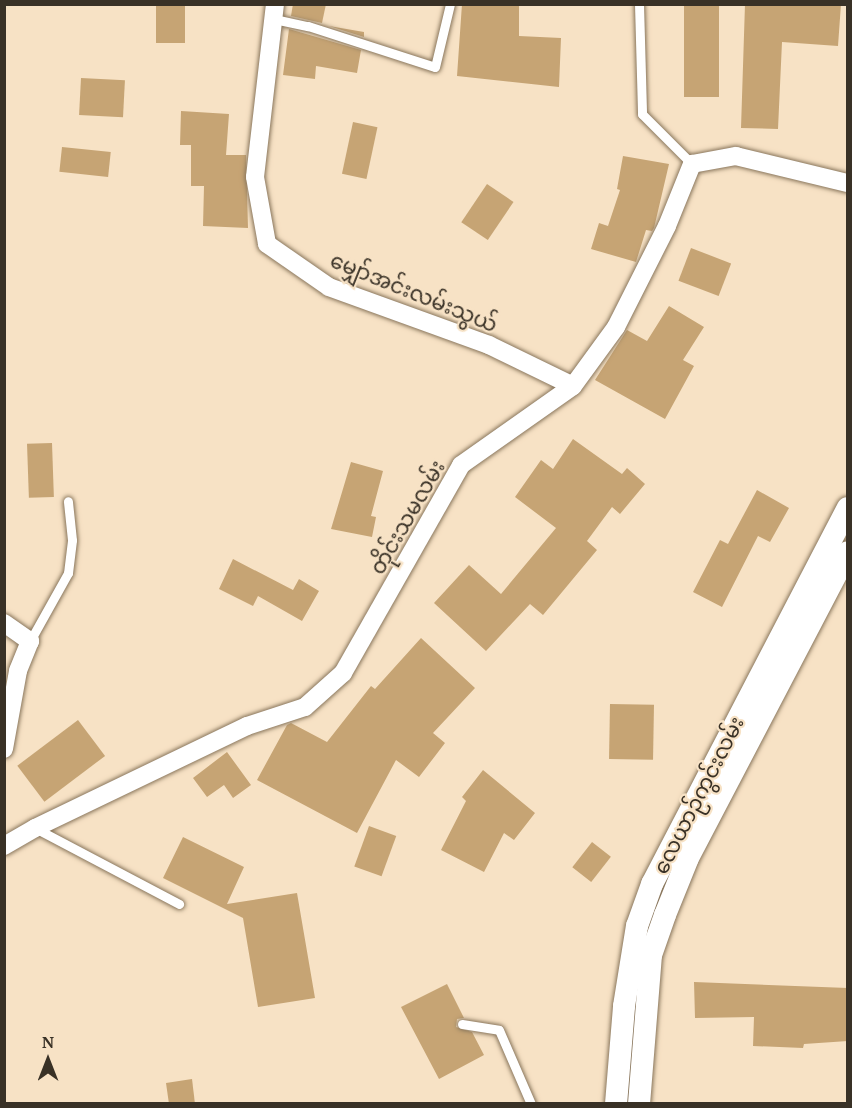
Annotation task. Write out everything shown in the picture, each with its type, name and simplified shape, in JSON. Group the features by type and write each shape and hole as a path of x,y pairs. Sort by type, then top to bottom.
{"street":[{"name":"မျှော်အင်းလမ်းသွယ်","path":"274,12 255,177 267,244 329,287 489,345 573,386"},
{"path":"692,164 736,156 848,183"},
{"name":"တိုင်းသမလမ်း","path":"4,846 35,828 247,726 305,706 343,674 461,465 573,386 616,327 667,226 692,164"},
{"name":"လေယာဉ်ကွင်းလမ်း","path":"616,1104 624,1006 637,926 652,884 848,507"},
{"name":"လေယာဉ်ကွင်းလမ်း","path":"639,1104 651,955 665,915 688,858 848,552"},
{"path":"4,623 30,641 18,671 4,749"}],"lane":[{"path":"274,12 308,26 435,67 450,4"},
{"path":"639,4 642,114 692,164"},
{"path":"30,641 69,573 72,540 68,501"},
{"path":"35,828 179,904"},
{"path":"462,1024 499,1030 531,1104"}],"building":[{"path":"156,4 185,4 185,43 156,43"},
{"path":"293,4 326,4 322,23 291,16"},
{"path":"462,4 519,4 519,36 561,38 559,87 457,76"},
{"path":"684,4 719,4 719,97 684,97"},
{"path":"745,4 841,4 838,46 782,42 778,129 741,128"},
{"path":"329,26 364,32 364,37"},
{"path":"289,29 361,50 357,73 316,66 315,79 283,75"},
{"path":"81,78 125,80 123,117 79,115"},
{"path":"181,111 229,114 226,155 246,155 248,228 203,226 204,186 191,186 191,145 180,145"},
{"path":"353,122 377,127 366,179 342,174"},
{"path":"62,147 111,152 108,177 59,172"},
{"path":"623,156 669,164 654,228 652,231 646,230 636,262 591,249 599,223 608,226 620,190 617,189"},
{"path":"487,184 514,202 488,240 461,222"},
{"path":"691,248 731,263 719,296 678,281"},
{"path":"669,306 704,327 683,360 694,366 665,419 595,380 627,330 647,341"},
{"path":"573,439 622,474 627,468 645,484 620,514 612,507 587,541 597,550 543,615 530,604 486,651 434,603 469,565 501,594 556,528 515,497 541,460 553,469"},
{"path":"52,443 54,497 29,498 27,444"},
{"path":"351,462 383,471 371,516 376,517 372,537 331,529"},
{"path":"757,490 789,508 770,542 758,536 722,607 693,592 720,540 728,544"},
{"path":"233,559 293,590 299,579 319,591 302,621 258,596 253,606 219,589"},
{"path":"421,638 475,688 433,733 445,743 419,777 396,760 357,833 257,780 287,725 291,723 327,742 371,686 375,689"},
{"path":"610,704 654,705 653,760 609,759"},
{"path":"78,720 105,756 44,802 17,766"},
{"path":"227,752 251,785 233,798 224,785 207,797 193,778"},
{"path":"483,770 535,813 514,840 504,833 484,872 441,850 466,801 462,797"},
{"path":"369,826 396,836 382,876 354,866"},
{"path":"183,837 244,867 227,904 297,893 315,998 258,1007 243,918 163,878"},
{"path":"592,842 611,857 591,882 572,867"},
{"path":"694,982 848,988 848,1041 804,1044 803,1048 753,1046 754,1017 695,1018"},
{"path":"447,984 464,1018 457,1019 456,1027 472,1032 484,1055 439,1079 401,1007"},
{"path":"192,1079 195,1104 169,1104 166,1083"}]}
